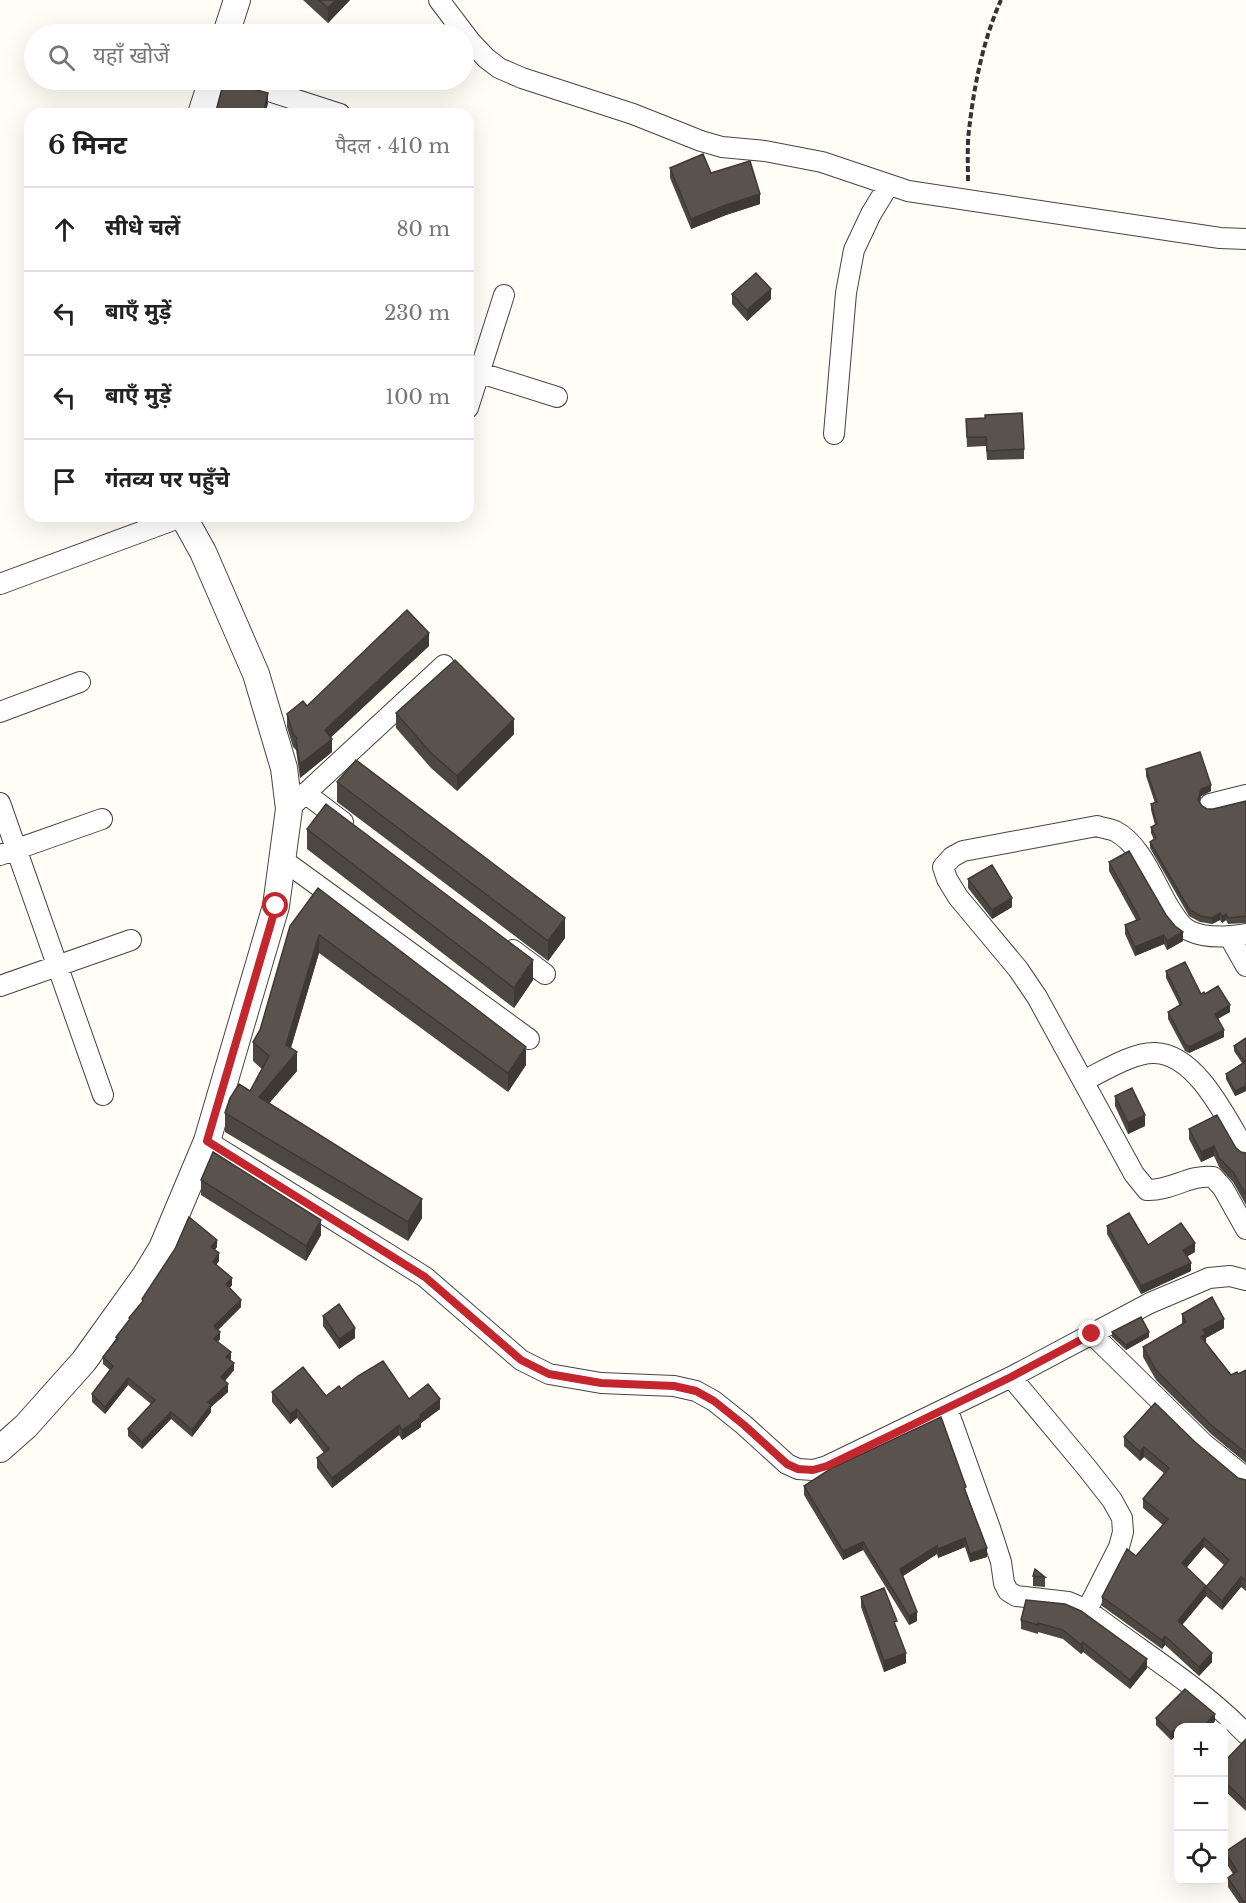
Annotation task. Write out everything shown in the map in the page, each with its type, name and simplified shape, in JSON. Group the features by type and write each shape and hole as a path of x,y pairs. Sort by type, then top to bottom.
{"street":[{"path":"229,24 237,0"},
{"path":"439,0 457,24"},
{"path":"474,45 499,68 522,78 633,114 722,147 765,151 822,162 908,191 1220,238 1246,239"},
{"path":"203,108 209,90"},
{"path":"264,90 317,108"},
{"path":"834,434 846,293 854,250 871,214 888,186"},
{"path":"474,368 504,295"},
{"path":"474,370 557,397"},
{"path":"0,584 167,522"},
{"path":"186,522 203,552 256,674 284,768 297,801 362,837"},
{"path":"0,1449 26,1426 84,1361 145,1276 177,1217 207,1141 276,906 283,860 297,801 444,665"},
{"path":"0,712 80,682"},
{"path":"1210,804 1246,795"},
{"path":"0,804 8,852 58,966 103,1095"},
{"path":"8,852 102,819"},
{"path":"1246,966 1238,935 1204,936 1190,931 1178,922 1144,861 1116,832 1097,826 963,851 952,857 944,867 947,879 958,897 1018,969 1037,997 1134,1174 1147,1190 1159,1191 1200,1175 1213,1176 1241,1207 1246,1229"},
{"path":"283,860 529,1039"},
{"path":"497,938 544,974"},
{"path":"0,986 131,940"},
{"path":"1083,1081 1134,1057 1156,1053 1173,1058 1191,1069 1209,1089 1246,1151"},
{"path":"207,1141 425,1277 521,1360 549,1374 591,1382 674,1386 696,1391 714,1401 787,1464 798,1469 813,1470 827,1466 1011,1377 1150,1304 1209,1278 1230,1276 1246,1280"},
{"path":"1092,1334 1203,1443 1246,1478"},
{"path":"1011,1377 1087,1468 1112,1500 1122,1518 1123,1532 1119,1547 1087,1610"},
{"path":"946,1408 990,1528 1008,1591 1016,1596 1068,1602 1087,1610 1204,1695 1246,1734"}],"path":[{"path":"968,200 969,132 990,25 1001,0"}],"building":[{"path":"319,0 336,0 328,8"},
{"path":"222,90 257,90 268,93 264,108 217,108"},
{"path":"703,154 711,173 750,161 760,194 691,219 670,168"},
{"path":"756,273 771,289 747,310 732,294"},
{"path":"1022,413 1024,449 987,451 986,437 967,437 966,419 985,418 985,415"},
{"path":"407,610 429,633 325,730 332,739 300,764 297,738 293,734 287,714 303,701 307,706"},
{"path":"455,660 514,719 457,776 431,753 396,713"},
{"path":"1200,752 1211,785 1201,789 1198,800 1202,806 1213,809 1246,801 1246,916 1228,918 1226,914 1222,916 1220,913 1212,918 1200,916 1189,909 1150,842 1156,838 1151,827 1157,824 1151,804 1157,802 1146,769"},
{"path":"356,760 565,918 548,941 337,782"},
{"path":"326,804 533,960 514,988 307,829"},
{"path":"1129,851 1166,915 1183,932 1167,941 1164,935 1135,947 1125,925 1140,919 1109,862"},
{"path":"992,865 1012,898 992,910 968,879"},
{"path":"318,888 526,1047 508,1073 319,935 286,1045 297,1052 259,1097 422,1199 408,1222 225,1113 230,1098 239,1084 250,1091 269,1056 253,1042 260,1030 290,926"},
{"path":"1185,962 1201,994 1218,986 1230,1005 1215,1014 1224,1030 1189,1047 1185,1044 1168,1012 1182,1004 1166,971"},
{"path":"1246,1038 1246,1061 1245,1062 1234,1046"},
{"path":"1245,1062 1246,1086 1235,1091 1226,1074"},
{"path":"1132,1088 1145,1115 1128,1123 1115,1096"},
{"path":"1217,1115 1236,1148 1246,1153 1246,1195 1233,1172 1219,1158 1214,1146 1201,1152 1189,1129"},
{"path":"213,1152 321,1220 306,1246 201,1180"},
{"path":"1129,1213 1148,1245 1181,1223 1195,1243 1183,1250 1191,1263 1141,1286 1107,1226"},
{"path":"189,1217 217,1240 211,1247 219,1253 213,1262 232,1278 226,1284 241,1300 214,1326 220,1332 214,1339 231,1352 226,1357 234,1363 221,1377 228,1384 208,1402 211,1405 192,1430 171,1412 142,1442 128,1429 155,1400 128,1378 105,1407 92,1394 113,1366 103,1357 143,1301 142,1299 175,1249"},
{"path":"1212,1297 1224,1319 1203,1330 1206,1334 1201,1337 1231,1375 1246,1370 1246,1453 1211,1425 1156,1370 1143,1347 1186,1322 1182,1314"},
{"path":"339,1304 355,1328 339,1339 323,1316"},
{"path":"1141,1317 1149,1332 1126,1345 1112,1332"},
{"path":"383,1361 409,1399 428,1384 440,1399 420,1415 421,1417 402,1430 399,1425 332,1478 317,1458 329,1449 297,1409 290,1414 272,1392 303,1367 326,1396 339,1386 341,1389"},
{"path":"1155,1403 1195,1442 1238,1478 1246,1480 1246,1581 1241,1577 1222,1601 1206,1587 1229,1560 1204,1538 1182,1563 1206,1586 1178,1621 1212,1653 1199,1667 1165,1636 1162,1640 1102,1597 1127,1549 1136,1556 1168,1519 1143,1499 1169,1468 1144,1447 1140,1452 1124,1437"},
{"path":"941,1417 966,1487 964,1488 987,1548 970,1554 965,1538 938,1549 937,1546 900,1569 917,1612 909,1616 863,1542 843,1551 804,1486 832,1468"},
{"path":"1035,1569 1045,1577 1033,1576"},
{"path":"884,1588 906,1653 884,1661 861,1597"},
{"path":"1026,1600 1065,1604 1081,1611 1147,1659 1130,1680 1083,1642 1081,1645 1063,1630 1021,1620"},
{"path":"1185,1689 1215,1714 1207,1723 1174,1723 1174,1730 1171,1733 1156,1718"},
{"path":"1246,1739 1246,1802 1228,1785 1228,1758"},
{"path":"1246,1838 1246,1901 1244,1902 1228,1878 1237,1871 1228,1857 1228,1850"}],"route":[{"path":"276,906 207,1141 425,1277 521,1360 549,1374 601,1383 674,1386 696,1391 714,1401 744,1425 787,1464 798,1469 813,1470 827,1466 1011,1377 1092,1334"}]}
